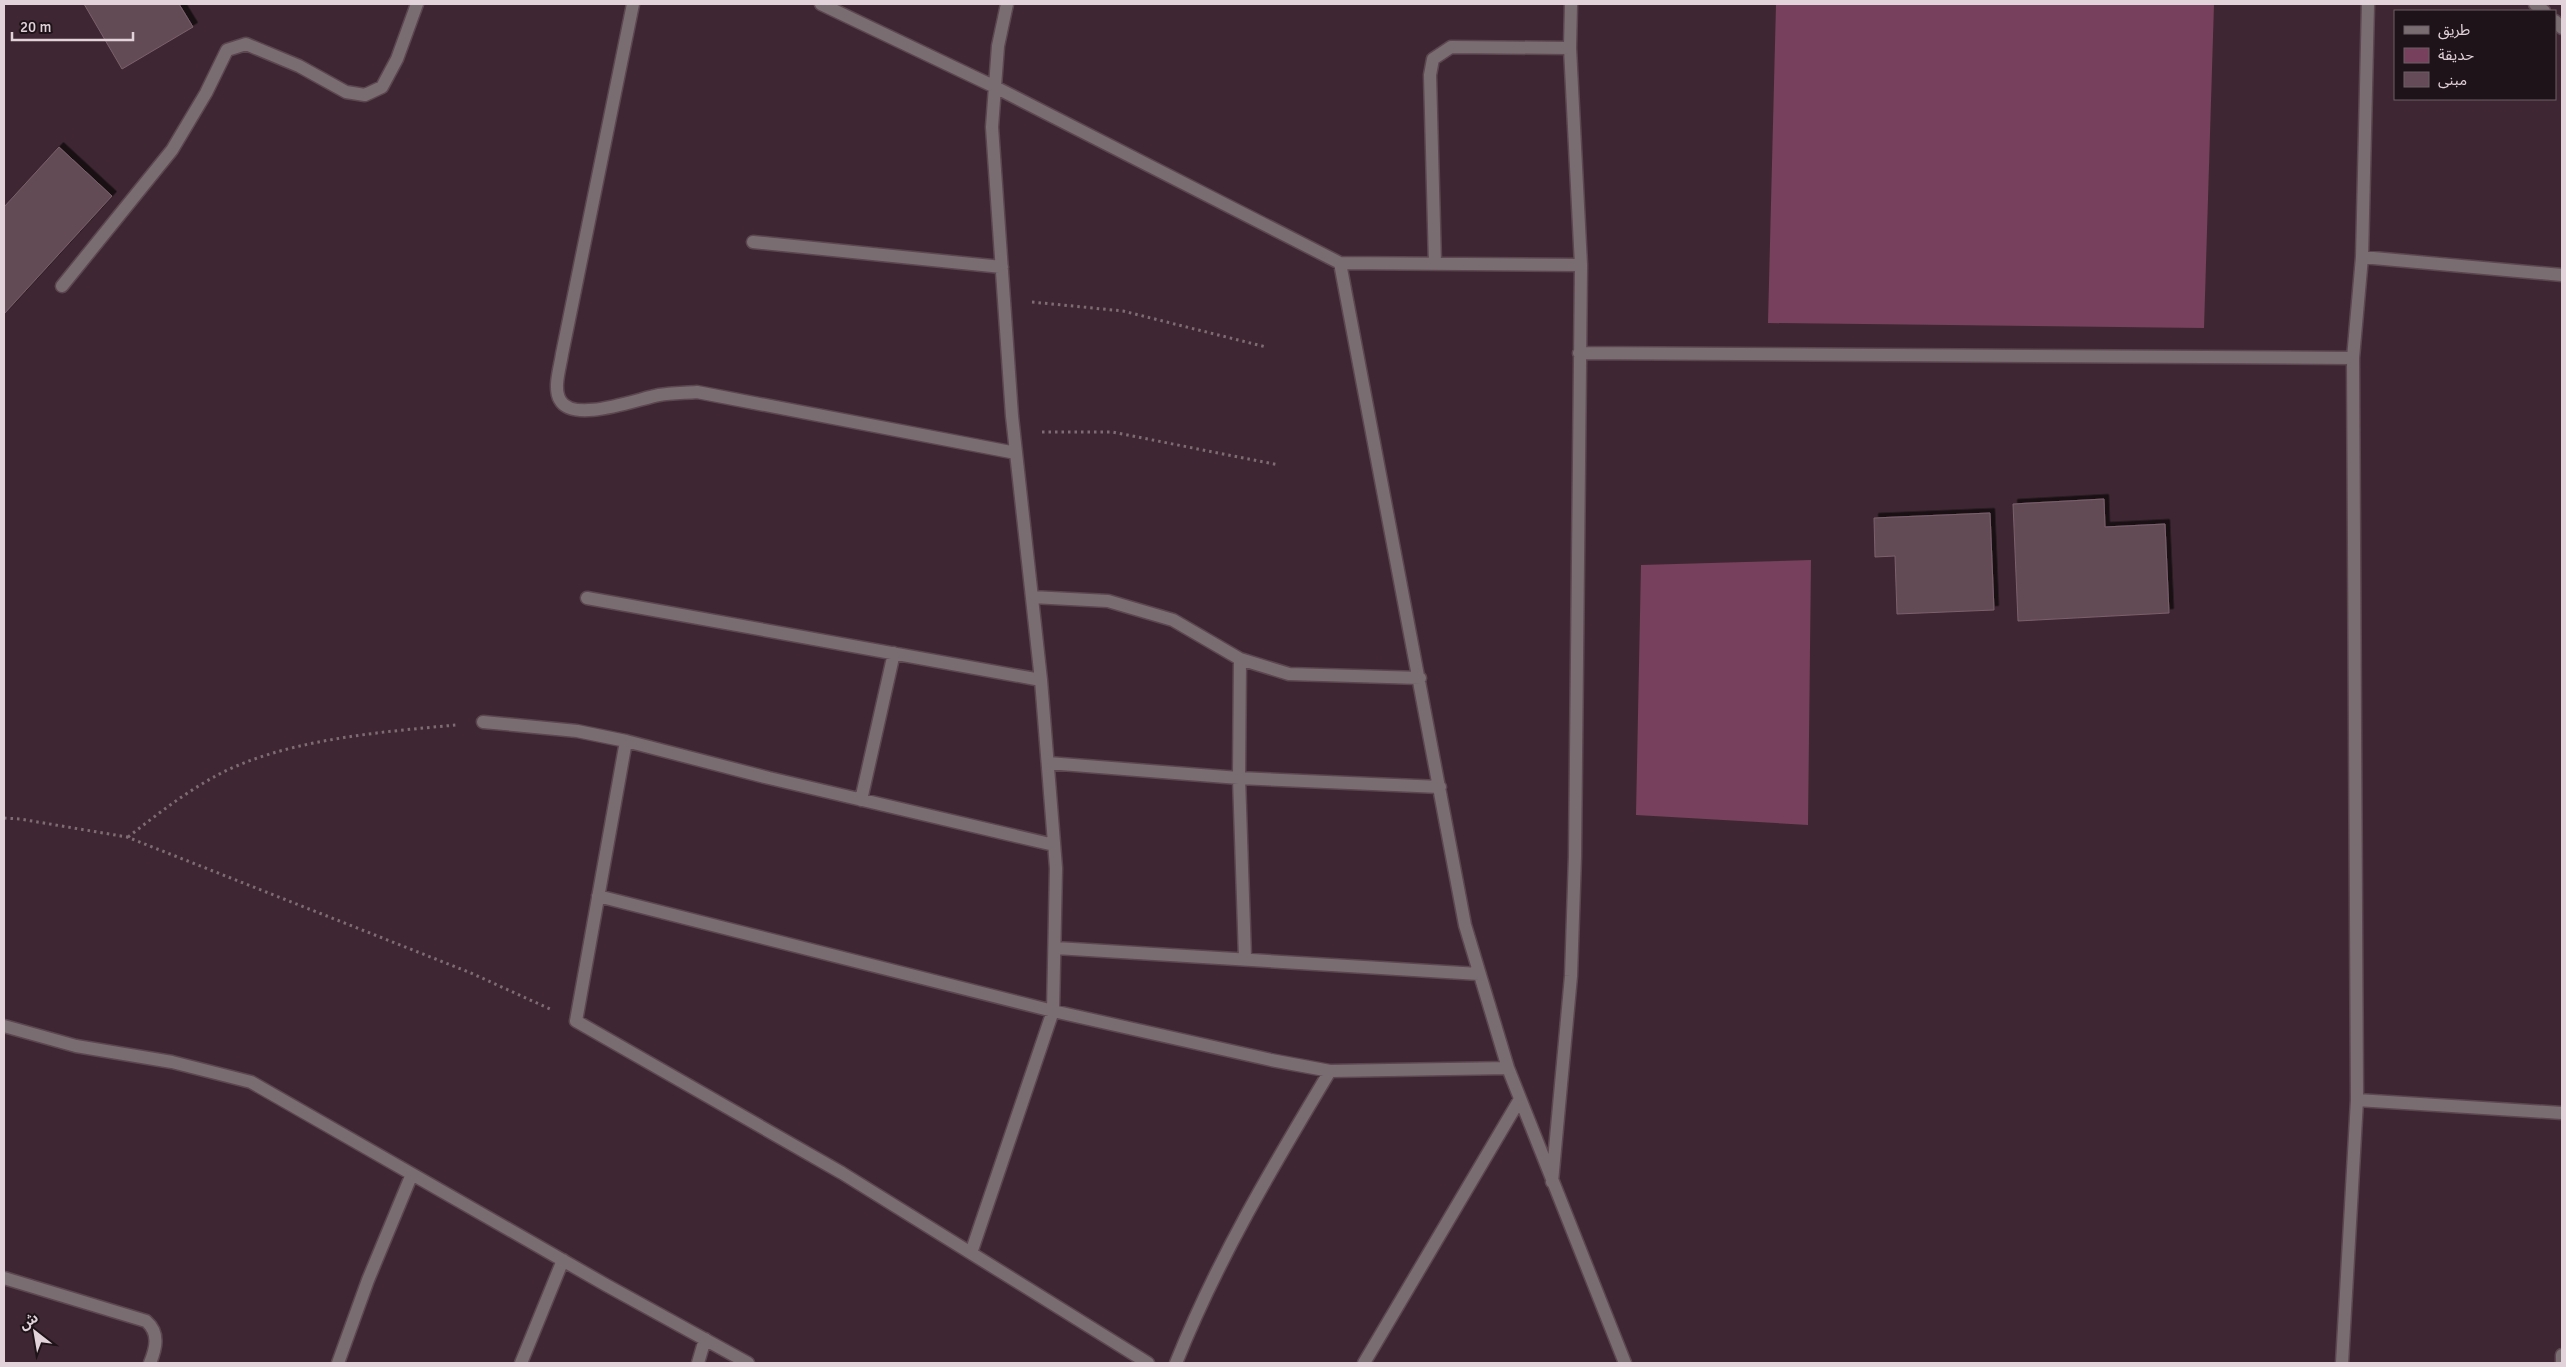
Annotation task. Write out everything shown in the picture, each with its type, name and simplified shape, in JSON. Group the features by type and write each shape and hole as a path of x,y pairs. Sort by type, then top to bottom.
{"street":[{"path":"62,286 172,150 206,93 227,50 246,44 299,66 346,92 365,95 382,87 397,60 417,4"},
{"path":"633,4 562,354 557,384 558,398 563,404 573,410 603,408 660,395 697,392 1016,453"},
{"path":"821,4 993,86 1340,263 1581,265"},
{"path":"971,1253 1053,1011 1056,948 1054,845 1048,763 1041,680 1014,433 992,127 993,86 1007,4"},
{"path":"1552,1182 1571,976 1575,856 1581,265 1570,48 1571,4"},
{"path":"2342,1363 2357,1100 2353,358 2362,257 2368,4"},
{"path":"1435,264 1430,75 1433,59 1450,47 1570,48"},
{"path":"753,242 1002,267"},
{"path":"2362,257 2562,274"},
{"path":"1340,263 1420,678 1465,925 1508,1068 1625,1363"},
{"path":"1579,353 2353,358"},
{"path":"587,598 1041,680"},
{"path":"1032,598 1108,601 1173,620 1240,658 1289,674 1420,678"},
{"path":"861,800 894,653"},
{"path":"1240,658 1239,778 1245,958"},
{"path":"483,722 577,731 626,741 861,800 1054,845"},
{"path":"626,741 576,1021 834,1168 1148,1363"},
{"path":"1048,763 1239,778 1440,787"},
{"path":"598,896 1053,1011 1271,1060 1330,1071 1508,1068"},
{"path":"1056,948 1245,958 1479,974"},
{"path":"4,1026 76,1046 172,1062 251,1082 748,1363"},
{"path":"1176,1363 1196,1314 1228,1246 1330,1071"},
{"path":"1364,1363 1520,1099"},
{"path":"2357,1100 2562,1113"},
{"path":"338,1363 368,1280 412,1174"},
{"path":"521,1363 563,1260"},
{"path":"4,1278 146,1321 154,1331 156,1340 150,1363"},
{"path":"698,1363 704,1339"},
{"path":"2562,1355 2562,1363"}],"path":[{"path":"1004,300 1123,312 1266,347"},
{"path":"1014,433 1112,432 1279,465"},
{"path":"127,837 213,777 261,756 322,742 391,730 483,722"},
{"path":"4,818 127,837 471,973 576,1021"}],"green space":[{"path":"1776,4 2214,4 2204,328 1768,323"},
{"path":"1811,560 1808,825 1636,815 1641,565"}],"building":[{"path":"84,4 179,4 193,27 122,69"},
{"path":"59,147 112,196 4,314 4,207"},
{"path":"2104,499 2105,527 2165,524 2169,613 2018,621 2013,504"},
{"path":"1990,513 1994,610 1897,614 1895,556 1875,557 1874,518"}]}
